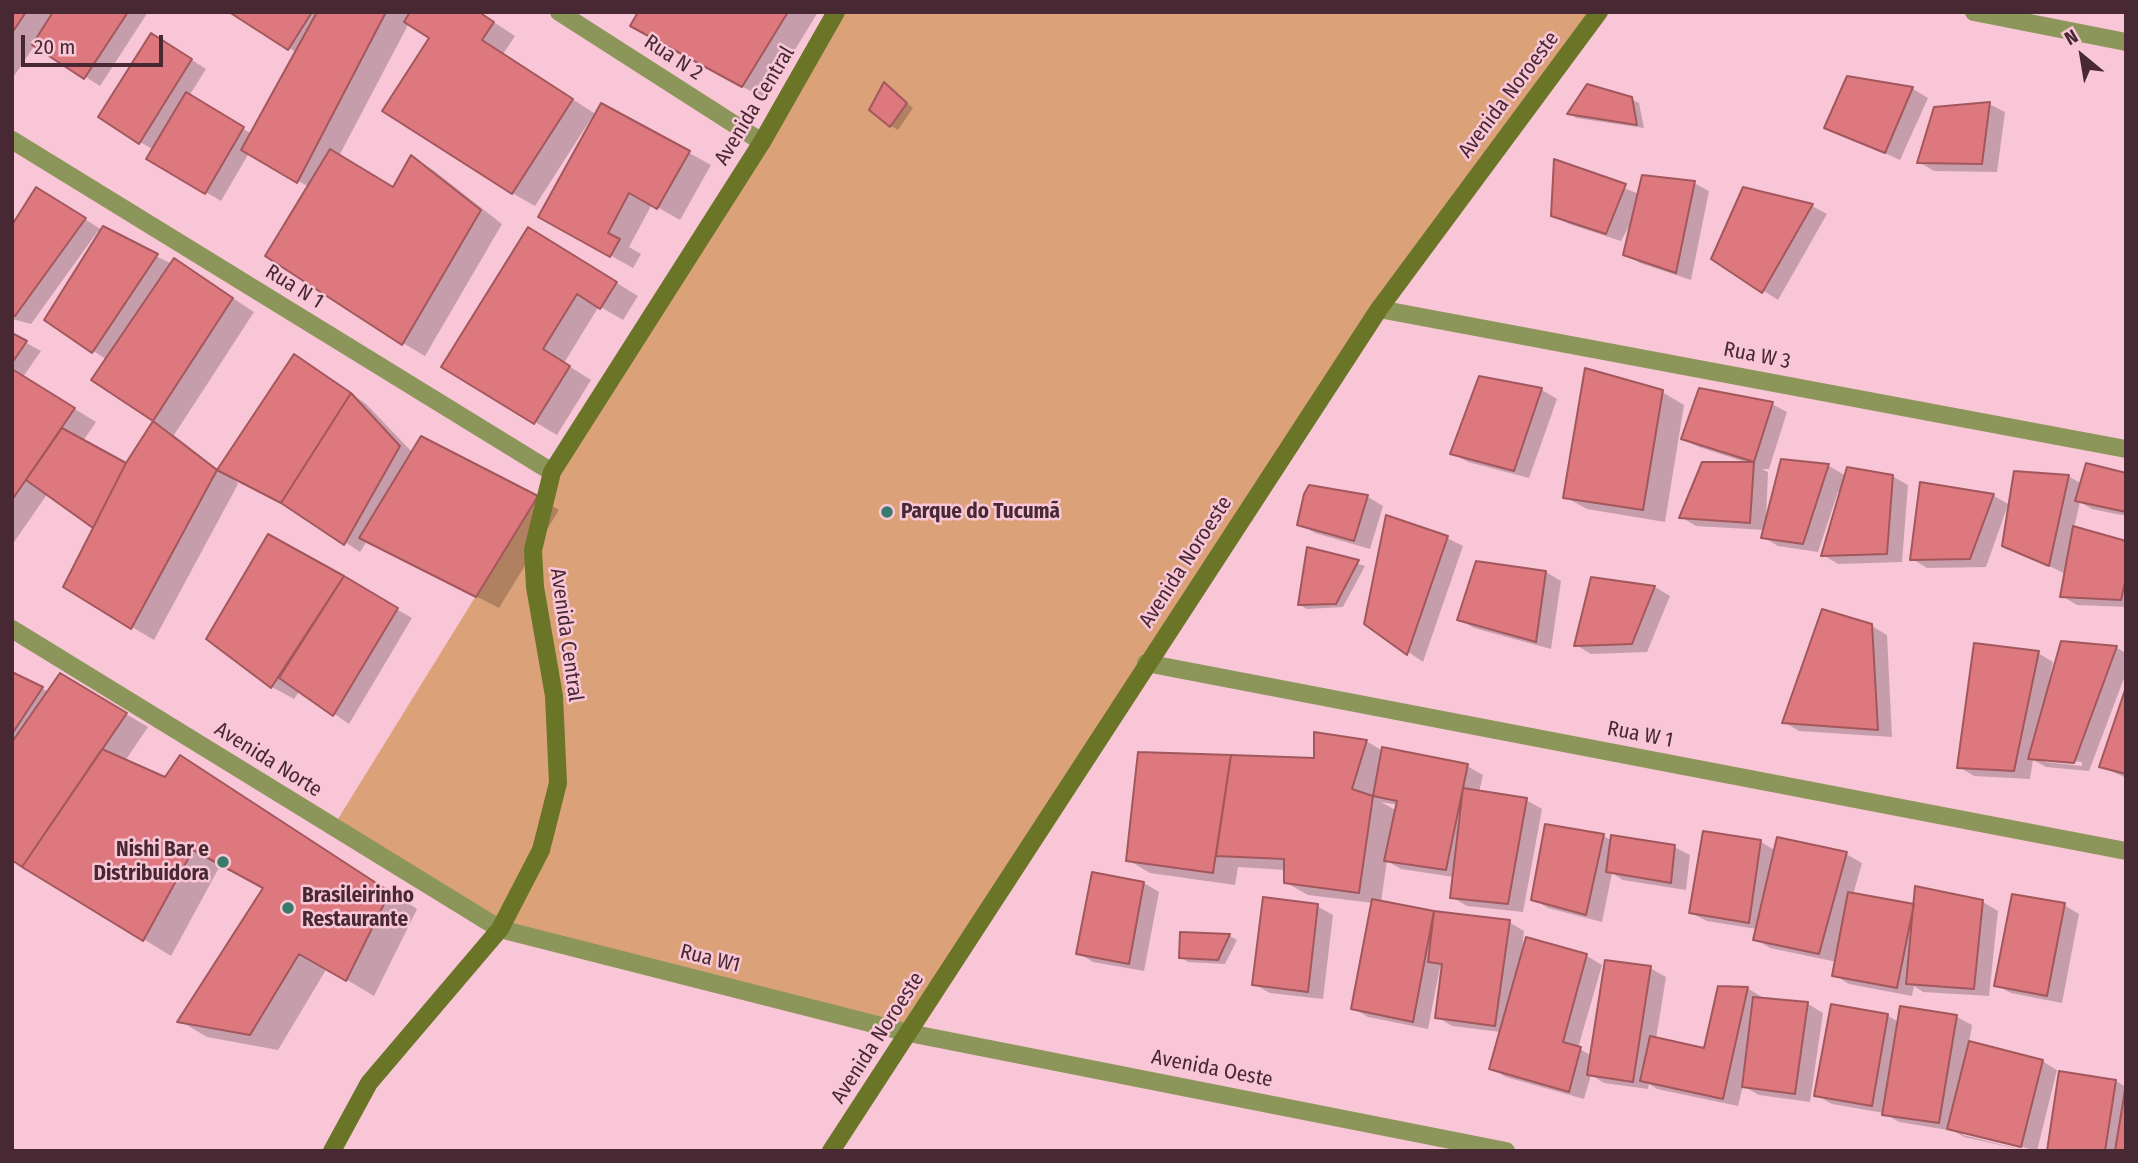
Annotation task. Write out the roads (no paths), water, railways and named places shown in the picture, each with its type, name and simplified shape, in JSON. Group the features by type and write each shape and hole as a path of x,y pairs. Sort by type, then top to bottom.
{"street":[{"name":"Rua N 2","path":"559,12 762,142"},
{"name":"Avenida Central","path":"332,1151 369,1083 500,929 541,850 558,783 554,696 535,587 533,550 552,472 762,142 836,12"},
{"name":"Avenida Noroeste","path":"831,1151 1146,663 1379,309 1599,12"},
{"path":"1974,12 2126,42"},
{"name":"Rua N 1","path":"12,140 552,472"},
{"name":"Rua W 3","path":"1379,309 2126,449"},
{"name":"Avenida Norte","path":"12,629 500,929"},
{"name":"Rua W 1","path":"1146,663 2126,852"},
{"name":"Rua W1","path":"500,929 909,1032"},
{"name":"Avenida Oeste","path":"909,1032 1506,1151"}],"place":[{"name":"Parque do Tucumã","path":"887,512"},
{"name":"Nishi Bar e Distribuidora","path":"223,862"},
{"name":"Brasileirinho Restaurante","path":"288,908"}]}
